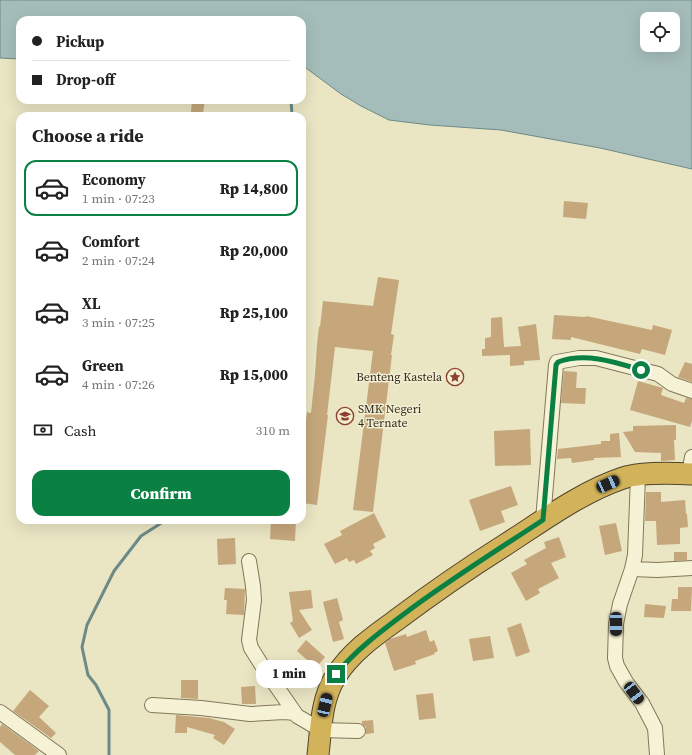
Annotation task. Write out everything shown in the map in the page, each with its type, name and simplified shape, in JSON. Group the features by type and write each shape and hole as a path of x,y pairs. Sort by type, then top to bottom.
{"highway":[{"path":"318,755 322,715 332,681 351,657 374,637 424,599 543,520 600,488 625,478 691,468"}],"street":[{"path":"543,520 556,365 558,362 579,358 596,358 658,374 672,384 692,391"},
{"path":"638,476 635,555 632,569 620,604 616,624 615,658 626,682 642,703 655,728 656,755"},
{"path":"249,561 254,593 253,612 249,630 251,648 297,716 321,730 358,731"},
{"path":"632,569 657,570 692,568"},
{"path":"152,705 201,708 250,714 284,712 295,713"},
{"path":"0,712 59,755"}],"water":[{"path":"0,0 692,0 692,169 600,148 501,130 430,125 389,120 341,94 306,68 306,16 16,16 16,59 0,58"}],"building":[{"path":"192,104 204,104 203,112 191,112"},
{"path":"564,201 588,203 586,219 563,217"},
{"path":"378,277 399,280 391,334 394,335 392,355 373,512 353,510 373,351 335,347 317,505 306,504 306,421 307,412 311,413 319,326 320,327 323,301 373,306"},
{"path":"554,315 586,316 652,330 653,325 672,330 665,355 642,349 640,354 571,337 571,340 552,339"},
{"path":"502,317 504,347 521,346 518,327 536,324 540,360 524,361 524,365 510,366 510,355 482,356 482,349 485,349 485,338 491,337 491,318"},
{"path":"685,362 692,364 692,382 678,377"},
{"path":"564,371 577,372 576,388 586,388 585,404 561,403"},
{"path":"638,381 663,388 661,395 684,403 686,398 692,399 692,421 690,427 630,410"},
{"path":"676,425 676,440 674,440 675,460 661,461 661,453 635,452 623,432 633,431 633,426"},
{"path":"530,429 531,465 495,466 494,431"},
{"path":"619,433 621,457 594,458 594,460 572,463 571,458 557,459 558,449 601,444 601,441 610,441 610,434"},
{"path":"511,486 518,505 501,511 505,522 480,531 469,500"},
{"path":"646,492 661,492 661,502 685,500 688,527 680,528 680,544 657,545 656,521 645,521"},
{"path":"374,513 386,537 373,544 375,548 370,551 373,555 356,564 354,560 349,562 347,558 335,564 324,544 342,535 340,531"},
{"path":"616,523 622,551 605,555 599,526"},
{"path":"271,524 296,524 295,541 270,539"},
{"path":"559,537 566,557 551,563 559,578 538,589 540,593 526,601 511,573 527,564 524,560 546,548 544,542"},
{"path":"235,538 236,564 218,565 217,539"},
{"path":"674,552 687,552 687,560 674,561"},
{"path":"678,587 692,587 691,611 671,611 672,599 678,599"},
{"path":"225,588 245,589 244,615 226,614 227,600 224,600"},
{"path":"311,590 313,608 299,610 312,630 299,638 290,623 293,621 289,592"},
{"path":"337,598 343,620 339,622 344,639 333,642 323,602"},
{"path":"645,604 666,606 664,618 644,617"},
{"path":"521,623 530,652 516,657 507,628"},
{"path":"426,630 430,642 434,640 438,651 434,653 435,654 415,661 416,664 394,671 385,643 390,639 406,634 407,637"},
{"path":"490,636 494,658 473,661 469,639"},
{"path":"306,640 325,657 316,668 297,651"},
{"path":"181,680 198,680 198,699 181,698"},
{"path":"255,686 256,704 242,704 241,687"},
{"path":"30,690 49,706 39,717 56,733 51,738 13,711"},
{"path":"433,693 436,718 419,720 416,695"},
{"path":"176,715 209,718 224,722 235,729 224,745 213,738 215,735 187,727 187,733 175,733"},
{"path":"373,720 374,733 366,734 366,727 362,724 362,721"},
{"path":"2,724 39,751 35,755 15,755 0,742 0,727"}],"waterway":[{"path":"291,104 292,112"},
{"path":"109,755 109,710 96,685 88,675 82,647 87,625 114,571 141,536 160,524"}],"place":[{"name":"Benteng Kastela","path":"455,377"},
{"name":"SMK Negeri 4 Ternate","path":"345,416"}],"route":[{"path":"336,674 351,657 386,627 472,566 543,520 556,365 558,362 579,358 596,358 641,370"}]}
